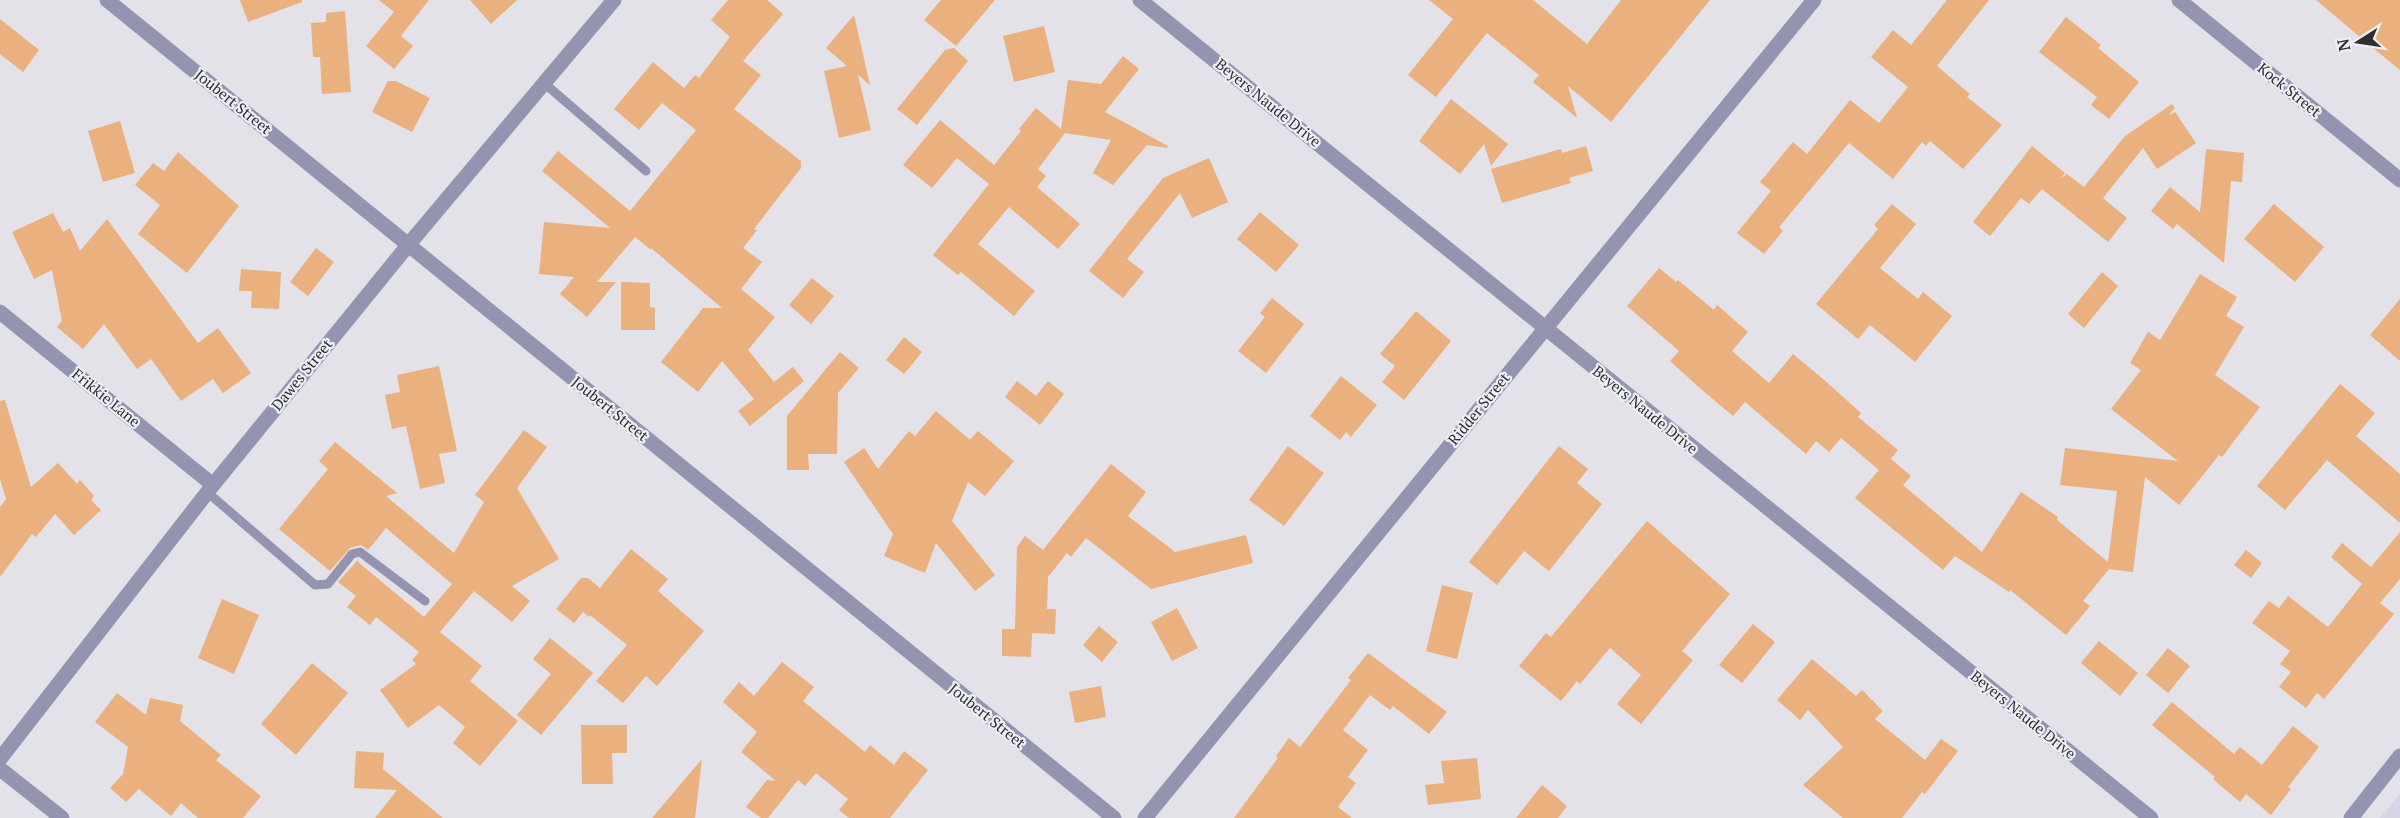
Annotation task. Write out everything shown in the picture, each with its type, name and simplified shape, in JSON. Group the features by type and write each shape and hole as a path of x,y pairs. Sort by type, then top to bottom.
{"street":[{"name":"Joubert Street","path":"107,0 1113,818"},
{"name":"Dawes Street","path":"0,759 210,489 409,244 614,0"},
{"name":"Beyers Naude Drive","path":"1140,0 2151,818"},
{"name":"Ridder Street","path":"1145,818 1814,0"},
{"name":"Kock Street","path":"2179,0 2400,180"},
{"name":"Frikkie Lane","path":"0,312 210,489"},
{"path":"2351,818 2400,756"},
{"path":"0,769 62,818"}],"lane":[{"path":"544,83 646,171"},
{"path":"210,489 315,585 328,584 352,554 360,552 425,601"}],"shaded area":[{"path":"2400,794 2400,818 2380,818"}],"building":[{"path":"240,0 302,0 302,2 248,22"},
{"path":"379,0 429,0 401,36 413,46 394,69 366,46 394,12"},
{"path":"470,0 517,0 491,24"},
{"path":"728,0 767,0 783,14 743,61 761,75 734,109 801,161 801,168 754,229 757,230 743,248 762,262 741,289 775,317 748,350 774,382 793,367 804,381 750,426 738,411 754,399 722,361 698,392 661,362 703,308 722,308 651,248 651,250 635,237 597,282 616,282 587,317 560,294 574,277 539,274 544,222 610,228 542,171 558,151 630,211 696,130 662,103 639,130 614,109 653,62 684,88 695,75 699,78 730,37 711,20"},
{"path":"941,0 995,0 956,46 924,20"},
{"path":"1429,0 1533,0 1587,44 1621,0 1710,0 1611,122 1568,86 1577,118 1533,82 1539,75 1487,33 1436,97 1408,75 1453,19"},
{"path":"1947,0 1989,0 1937,66 1970,94 1967,97 2002,125 1963,169 1930,141 1926,146 1922,142 1893,179 1849,143 1779,227 1783,231 1764,254 1737,233 1771,191 1760,182 1793,142 1807,154 1850,100 1879,123 1908,87 1871,57 1893,30 1911,45"},
{"path":"2316,0 2400,0 2400,70 2373,48"},
{"path":"345,11 351,92 322,94 320,57 313,57 311,23 326,22 326,13"},
{"path":"854,15 870,85 858,75 871,130 839,138 824,71 847,66 826,48"},
{"path":"2066,17 2101,45 2098,48 2139,82 2109,119 2091,105 2097,97 2039,52"},
{"path":"0,19 39,50 23,72 0,54"},
{"path":"1044,26 1055,72 1014,82 1003,36"},
{"path":"954,48 968,61 917,125 897,109 945,50"},
{"path":"1123,56 1139,69 1105,112 1168,146 1167,148 1147,145 1113,185 1093,173 1111,140 1065,133 1038,169 1046,176 1037,187 1080,224 1058,249 1009,207 978,244 1035,291 1014,316 961,272 958,275 933,255 989,184 957,158 932,188 903,165 940,120 994,165 1036,108 1061,129 1068,80 1101,84"},
{"path":"388,81 396,81 430,98 412,132 372,112"},
{"path":"1451,99 1508,144 1491,166 1484,144 1460,174 1419,141"},
{"path":"2172,104 2175,108 2168,116 2175,112 2196,143 2157,169 2143,148 2103,198 2127,218 2108,242 2042,189 2029,204 2021,198 1990,236 1973,222 2032,146 2065,173 2060,179 2067,174 2084,187 2125,136"},
{"path":"120,121 135,173 103,182 88,131"},
{"path":"1586,146 1593,171 1569,178 1571,183 1502,203 1491,169 1561,149 1562,153"},
{"path":"2206,149 2244,153 2242,182 2231,181 2224,263 2177,224 2173,229 2151,211 2170,187 2200,212"},
{"path":"178,152 239,206 187,273 138,234 160,205 135,185 153,163 164,171"},
{"path":"1209,158 1228,202 1192,218 1180,193 1127,259 1144,272 1123,298 1089,271 1163,178"},
{"path":"1892,204 1916,224 1880,268 1918,299 1923,292 1952,316 1915,362 1870,325 1858,339 1816,304 1878,229 1874,225"},
{"path":"2274,204 2324,247 2295,282 2244,239"},
{"path":"1260,212 1299,245 1276,272 1237,239"},
{"path":"53,213 63,232 70,228 80,251 107,219 198,343 218,328 251,373 223,393 213,379 181,401 151,359 137,369 104,324 83,349 57,327 62,321 52,270 34,279 12,232"},
{"path":"316,248 334,262 308,296 290,282"},
{"path":"1659,268 1676,282 1678,280 1714,310 1717,305 1748,332 1732,351 1769,383 1793,354 1822,378 1861,413 1858,417 1898,450 1891,459 1911,476 1903,485 1982,552 2021,492 2058,517 2057,520 2108,562 2117,491 2060,485 2065,448 2178,461 2111,409 2141,370 2130,363 2148,332 2160,340 2200,274 2237,297 2226,316 2244,327 2215,375 2260,407 2222,457 2219,455 2179,505 2145,477 2133,572 2109,569 2083,601 2090,606 2066,635 2010,590 2009,592 1955,556 1943,570 1855,498 1879,470 1841,438 1829,452 1816,441 1806,454 1745,402 1733,416 1702,390 1670,361 1679,351 1627,306"},
{"path":"241,269 281,272 279,309 251,308 252,291 239,291"},
{"path":"2102,272 2118,286 2084,328 2068,314"},
{"path":"812,278 834,296 811,324 789,305"},
{"path":"621,282 650,283 650,307 655,308 655,330 621,330"},
{"path":"1272,298 1304,324 1266,373 1238,351 1265,317 1260,313"},
{"path":"2400,299 2400,361 2370,335"},
{"path":"1416,311 1451,341 1404,400 1382,382 1395,366 1380,354"},
{"path":"904,337 922,352 904,374 886,360"},
{"path":"840,352 859,368 838,393 837,454 808,454 809,470 787,470 787,416"},
{"path":"439,366 457,451 439,454 445,483 420,489 406,426 392,429 385,395 400,392 397,375"},
{"path":"1341,376 1377,405 1351,437 1346,432 1340,440 1310,416"},
{"path":"1017,381 1036,396 1048,381 1064,394 1040,425 1005,397"},
{"path":"2340,384 2375,413 2356,436 2400,474 2400,523 2327,460 2285,510 2257,486"},
{"path":"5,400 31,487 58,463 77,484 80,480 94,496 91,500 101,510 74,535 55,514 36,537 32,534 0,577 0,507 6,499 0,479 0,401"},
{"path":"936,411 970,440 978,431 1014,461 985,496 968,482 952,521 995,575 975,591 936,543 925,573 884,556 893,534 844,462 864,448 878,469 909,431 915,436"},
{"path":"524,430 547,447 517,488 559,559 512,586 530,601 512,622 474,591 440,632 482,666 470,681 518,721 480,766 453,743 465,727 439,705 408,728 380,690 416,664 412,660 419,652 376,617 370,625 347,607 356,596 338,582 359,559 358,562 424,617 452,584 386,528 368,550 361,545 350,548 330,571 279,529 328,469 319,461 335,442 397,493 386,496 454,553 484,502 475,495"},
{"path":"1288,446 1324,473 1284,526 1249,500"},
{"path":"1559,446 1588,469 1577,483 1602,504 1549,571 1524,551 1497,585 1469,562"},
{"path":"1111,464 1146,492 1128,516 1175,552 1246,535 1253,563 1151,589 1086,538 1071,557 1067,553 1048,577 1047,609 1056,609 1055,634 1032,633 1031,657 1002,656 1002,629 1015,629 1017,547 1025,536 1043,550"},
{"path":"1647,521 1730,594 1682,651 1693,660 1641,724 1617,704 1641,675 1610,648 1580,684 1577,681 1561,701 1519,666 1546,633 1551,637"},
{"path":"2400,532 2400,579 2380,603 2394,614 2324,699 2317,693 2306,708 2279,687 2291,672 2280,664 2290,651 2252,623 2269,601 2279,608 2288,596 2328,627 2362,584 2331,557 2342,543 2371,567"},
{"path":"631,549 668,579 658,591 704,631 657,686 646,676 623,703 596,681 627,645 590,615 589,617 583,612 574,623 556,609 581,578 588,578 600,588"},
{"path":"2246,550 2262,563 2251,578 2234,565"},
{"path":"1442,585 1473,593 1457,659 1426,651"},
{"path":"222,599 259,615 234,674 198,658"},
{"path":"1177,608 1198,648 1172,661 1151,622"},
{"path":"1753,624 1775,642 1742,683 1719,665"},
{"path":"1099,626 1118,642 1102,662 1083,645"},
{"path":"550,638 593,673 541,735 517,715 551,674 533,659"},
{"path":"2099,641 2138,673 2120,696 2081,663"},
{"path":"2168,648 2190,666 2168,693 2146,675"},
{"path":"1368,653 1447,712 1429,734 1393,706 1390,710 1370,695 1343,730 1368,750 1348,777 1356,783 1338,807 1352,818 1234,818 1278,758 1276,756 1289,738 1300,747 1351,680 1348,678"},
{"path":"1812,659 1856,696 1862,690 1883,711 1875,719 1925,760 1941,739 1958,751 1925,794 1922,792 1902,818 1843,818 1803,785 1843,747 1808,710 1800,720 1777,700"},
{"path":"782,662 814,687 803,701 865,752 870,745 894,765 904,751 928,770 890,818 849,818 839,810 848,799 816,773 805,786 798,780 768,818 761,818 746,807 767,780 776,781 741,752 757,732 723,702 739,682 754,696"},
{"path":"312,663 348,693 296,755 261,724"},
{"path":"1101,686 1106,717 1075,723 1069,692"},
{"path":"117,693 146,715 150,698 183,705 180,721 221,755 216,760 261,796 243,818 198,818 181,803 171,816 139,789 126,802 110,788 123,774 128,747 95,722"},
{"path":"2172,702 2234,754 2240,747 2262,765 2293,726 2319,747 2288,787 2291,789 2271,815 2246,794 2240,802 2213,779 2215,777 2152,725"},
{"path":"581,725 627,725 627,753 612,753 613,784 582,784"},
{"path":"356,751 384,753 383,769 443,818 375,818 397,790 354,788"},
{"path":"1477,758 1481,799 1428,805 1425,785 1444,783 1441,761"},
{"path":"702,759 695,818 652,818"},
{"path":"1542,785 1567,806 1558,818 1516,818"}]}
